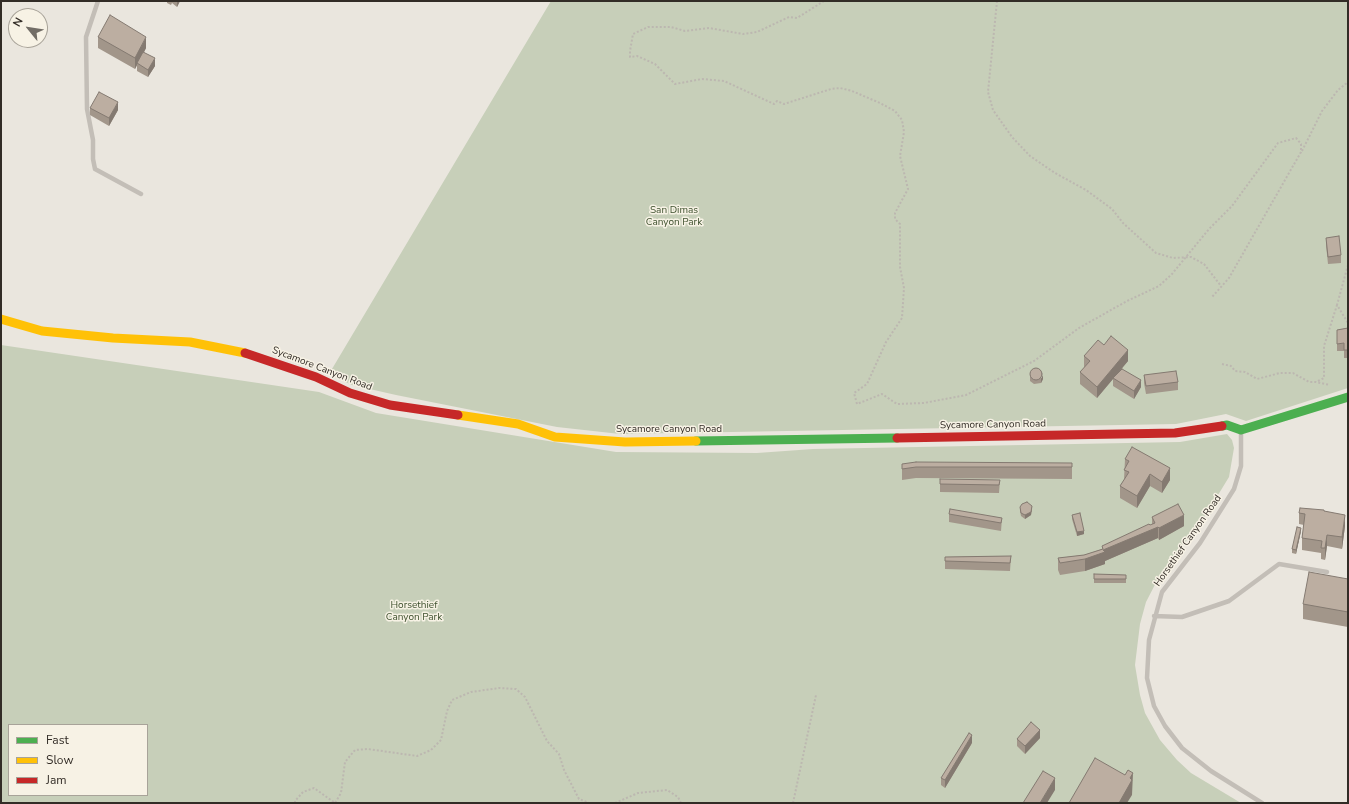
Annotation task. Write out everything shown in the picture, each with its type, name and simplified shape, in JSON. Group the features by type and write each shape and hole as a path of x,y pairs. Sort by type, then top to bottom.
{"street":[{"name":"Sycamore Canyon Road","path":"1,319 42,332 190,342 249,354 316,376 350,393 390,405 518,424 555,437 624,442 1176,433 1227,425 1242,430"},
{"path":"1242,430 1348,397"}],"lane":[{"path":"98,1 86,37 87,109 92,140 92,159 95,169 142,194"},
{"name":"Horsethief Canyon Road","path":"1242,430 1241,466 1234,489 1200,543 1162,592 1154,616 1149,640 1147,678 1154,706 1165,726 1182,748 1211,771 1262,803"},
{"path":"1154,616 1182,617 1229,601 1279,564 1327,572"}],"path":[{"path":"824,1 797,18 789,17 757,32 743,34 709,28 685,31 671,27 648,27 633,34 630,57 637,56 655,64 674,84 702,79 724,80 774,104 777,100 784,104 831,89 840,88 852,91 880,103 895,111 902,120 904,132 900,156 908,189 895,213 895,220 900,224 900,267 904,288 902,318 886,342 867,384 854,393 857,404 882,394 897,404 924,403 966,395 1034,360 1079,328 1127,301 1159,286 1172,274 1209,229 1232,206 1278,142 1296,138 1301,144 1301,152"},
{"path":"997,1 988,92 993,110 1012,137 1030,156 1055,173 1086,190 1112,209 1124,223 1156,253 1173,258 1191,257 1204,264 1221,286"},
{"path":"1212,297 1229,278 1301,152 1322,111 1338,90 1348,82"},
{"path":"1316,382 1324,378 1324,346 1338,305 1348,265"},
{"path":"1338,305 1348,323"},
{"path":"1222,364 1231,366 1235,371 1245,372 1256,379 1280,373 1293,373 1309,382 1330,385"},
{"path":"295,803 303,792 314,788 335,803 341,793 345,762 355,750 368,749 417,756 431,750 441,740 447,711 452,700 471,692 499,688 516,689 525,697 546,741 559,754 566,775 579,799 589,803"},
{"path":"793,803 816,695"},
{"path":"615,803 638,793 667,790 678,797 681,803"}],"green space":[{"name":"San Dimas Canyon Park","path":"551,1 1348,1 1348,388 1246,421 1226,414 1176,424 620,434 557,427 396,395 352,385 329,374"},
{"name":"Horsethief Canyon Park","path":"1,345 319,392 376,413 616,452 757,453 813,449 1180,442 1227,434 1232,440 1234,448 1229,477 1204,518 1161,573 1146,602 1140,624 1135,665 1140,695 1145,713 1160,740 1177,760 1191,773 1241,803 1,803"}],"building":[{"path":"110,15 146,37 135,58 98,37"},
{"path":"143,52 155,58 148,70 137,63"},
{"path":"99,92 118,102 109,118 90,108"},
{"path":"1339,236 1341,255 1328,257 1326,238"},
{"path":"1348,328 1348,350 1344,350 1344,343 1337,344 1337,330"},
{"path":"1111,336 1128,350 1097,387 1080,372 1090,361 1084,356 1098,340 1104,345"},
{"path":"1038,368 1041,369 1041,379 1034,380 1031,379 1030,372 1031,369"},
{"path":"1122,369 1141,380 1134,391 1113,378"},
{"path":"1176,371 1178,382 1146,386 1144,375"},
{"path":"1132,447 1170,468 1162,482 1150,474 1137,496 1120,486 1129,472 1124,470 1129,461 1125,459"},
{"path":"916,462 1072,463 1072,467 916,467 902,469 902,464"},
{"path":"940,479 1000,480 999,485 940,484"},
{"path":"1027,502 1032,506 1031,512 1025,515 1021,513 1020,507 1022,504"},
{"path":"1178,504 1184,515 1159,528 1158,527 1103,550 1105,552 1085,559 1060,563 1058,558 1084,555 1103,549 1102,546 1149,524 1155,523 1152,517"},
{"path":"1300,508 1324,510 1345,515 1342,537 1327,535 1325,548 1321,548 1322,541 1302,538 1305,514 1299,513"},
{"path":"950,509 1002,518 1001,523 949,514"},
{"path":"1080,513 1084,531 1077,532 1072,515"},
{"path":"1297,527 1301,528 1296,550 1292,549"},
{"path":"1011,556 1010,563 945,561 945,557"},
{"path":"1309,572 1348,579 1348,612 1303,604"},
{"path":"1094,574 1126,575 1126,579 1094,579"},
{"path":"1031,722 1040,730 1025,746 1017,739"},
{"path":"969,733 972,735 945,780 941,778"},
{"path":"1095,758 1125,775 1128,770 1133,773 1130,778 1132,780 1119,803 1069,803"},
{"path":"1043,771 1055,778 1040,803 1023,803"}],"traffic: fast":[{"path":"1222,426 1227,425 1241,430 1348,397"},
{"path":"696,441 897,438"}],"traffic: slow":[{"path":"1,319 42,331 113,338 190,342 245,353"},
{"path":"458,415 518,424 555,437 625,442 696,441"}],"traffic: jam":[{"path":"245,353 316,377 350,393 390,405 458,415"},
{"path":"897,438 1175,433 1222,426"}]}
